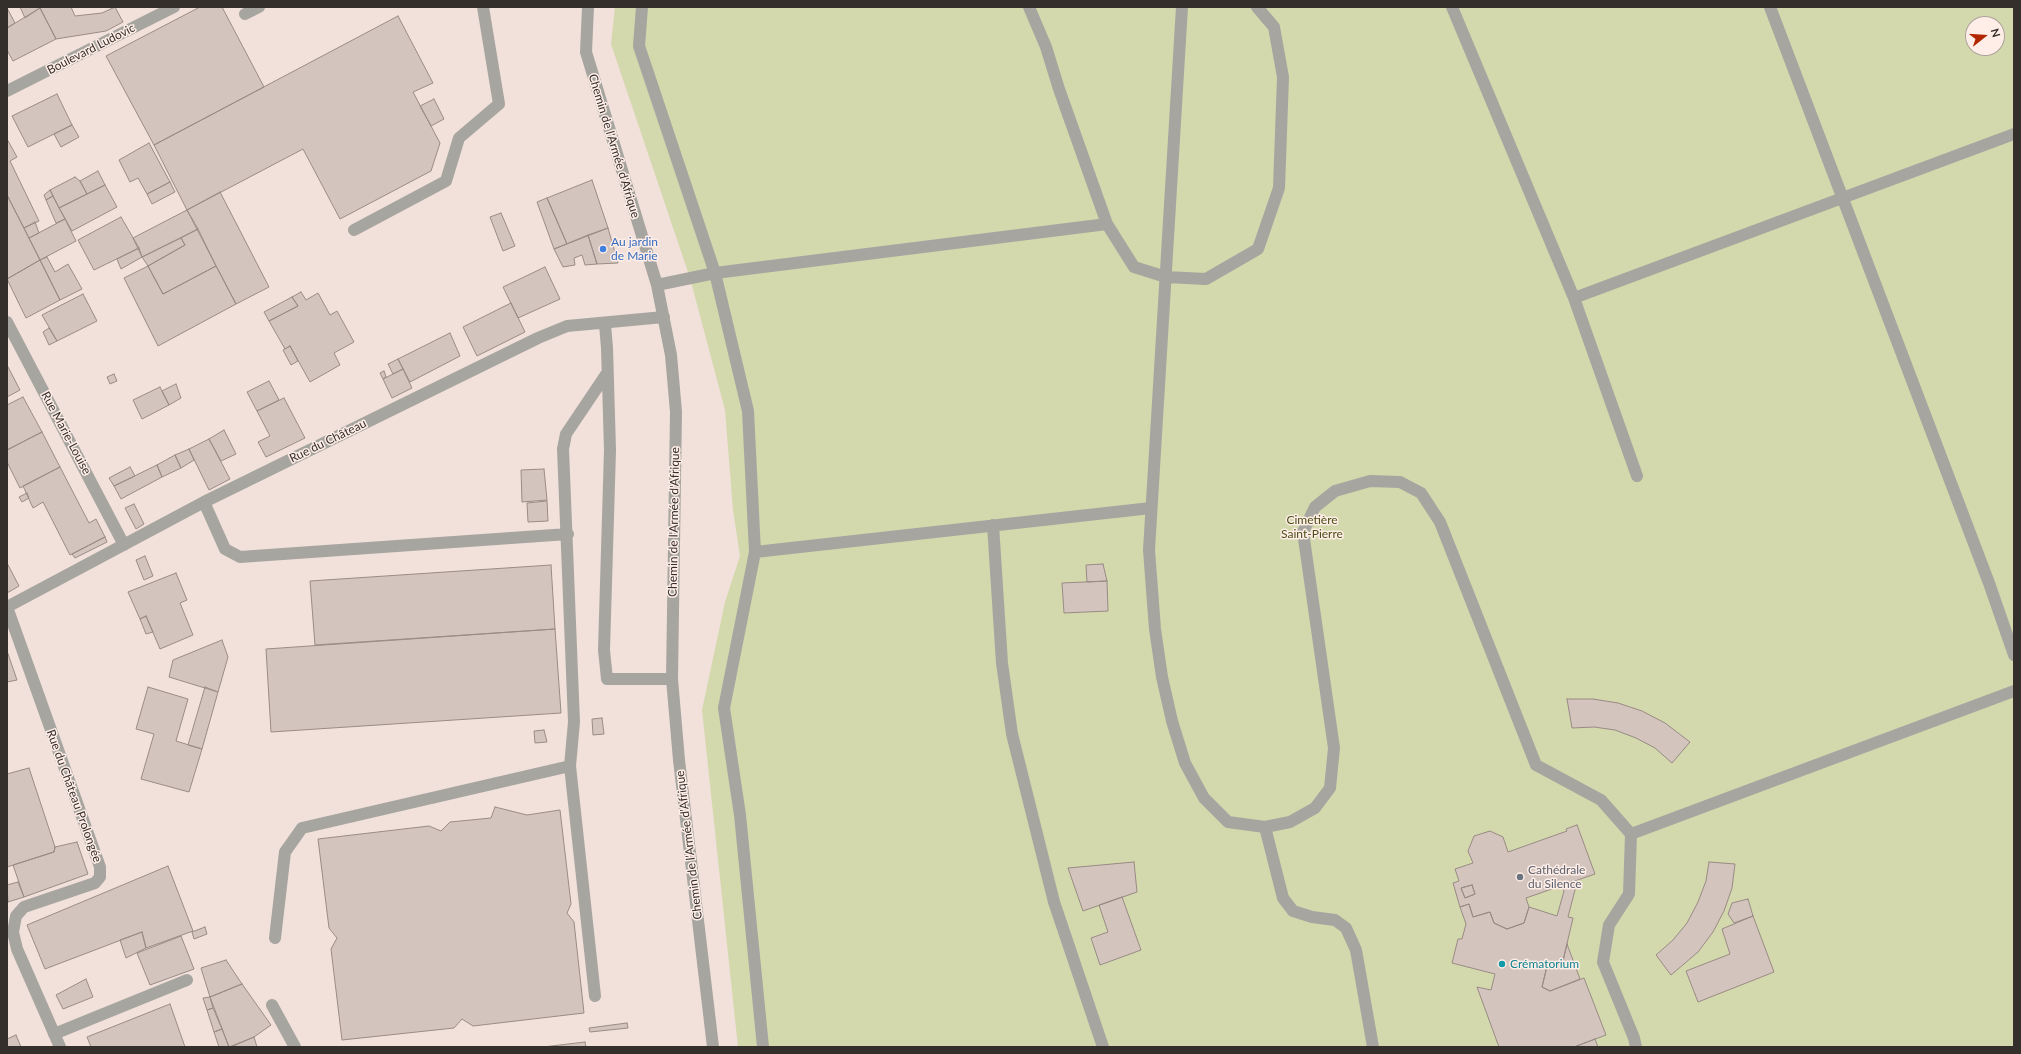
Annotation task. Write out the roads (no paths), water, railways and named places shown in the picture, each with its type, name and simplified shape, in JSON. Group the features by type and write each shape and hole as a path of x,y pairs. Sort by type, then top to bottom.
{"street":[{"name":"Boulevard Ludovic","path":"7,92 174,7"},
{"path":"245,14 259,7"},
{"path":"354,230 446,181 458,138 499,104 483,7"},
{"name":"Chemin de l'Armée d'Afrique","path":"588,7 586,52 657,285 671,355 676,412 672,679 679,760 713,1047"},
{"path":"642,7 639,46 715,273 748,411 755,552 724,708 740,815 763,1047"},
{"path":"1029,7 1046,46 1059,89 1107,224 1134,267 1166,276 1206,279 1258,249 1279,188 1283,77 1274,27 1257,7"},
{"path":"1182,7 1149,550 1155,629 1162,677 1172,721 1185,764 1204,798 1228,822 1265,827 1290,822 1315,808 1330,788 1334,748 1303,532 1315,507 1335,491 1370,481 1400,482 1421,493 1440,522 1536,765 1601,800 1631,834 1629,894 1610,925 1604,962 1634,1038 1636,1047"},
{"path":"1452,7 1574,298 1638,476"},
{"path":"1770,7 1989,583 2014,655"},
{"path":"1574,298 2014,134"},
{"path":"657,285 715,273 1107,224"},
{"name":"Rue du Château","path":"7,607 204,502 538,338 567,326 604,324 664,317"},
{"name":"Rue Marie-Louise","path":"7,322 124,545"},
{"path":"604,324 607,348 610,450 604,650 607,679 672,679"},
{"path":"595,996 570,766 574,722 568,534 563,449 566,434 607,373"},
{"path":"204,502 225,549 240,557 568,534"},
{"path":"755,552 1151,508"},
{"path":"993,525 1002,663 1012,734 1054,902 1103,1047"},
{"name":"Rue du Château Prolongée","path":"7,607 100,868 100,877 95,883 24,906 16,916 12,932 17,949 60,1047"},
{"path":"1631,834 2014,691"},
{"path":"275,938 285,852 302,828 570,766"},
{"path":"1265,827 1284,898 1293,910 1312,917 1335,920 1346,928 1356,950 1373,1047"},
{"path":"54,1034 187,980"},
{"path":"272,1005 295,1047"}],"place":[{"name":"Au jardin de Marie","path":"603,249"},
{"name":"Cathédrale du Silence","path":"1520,877"},
{"name":"Crématorium","path":"1502,964"}],"park label":[{"name":"Cimetière Saint-Pierre","path":"1312,527"}]}
